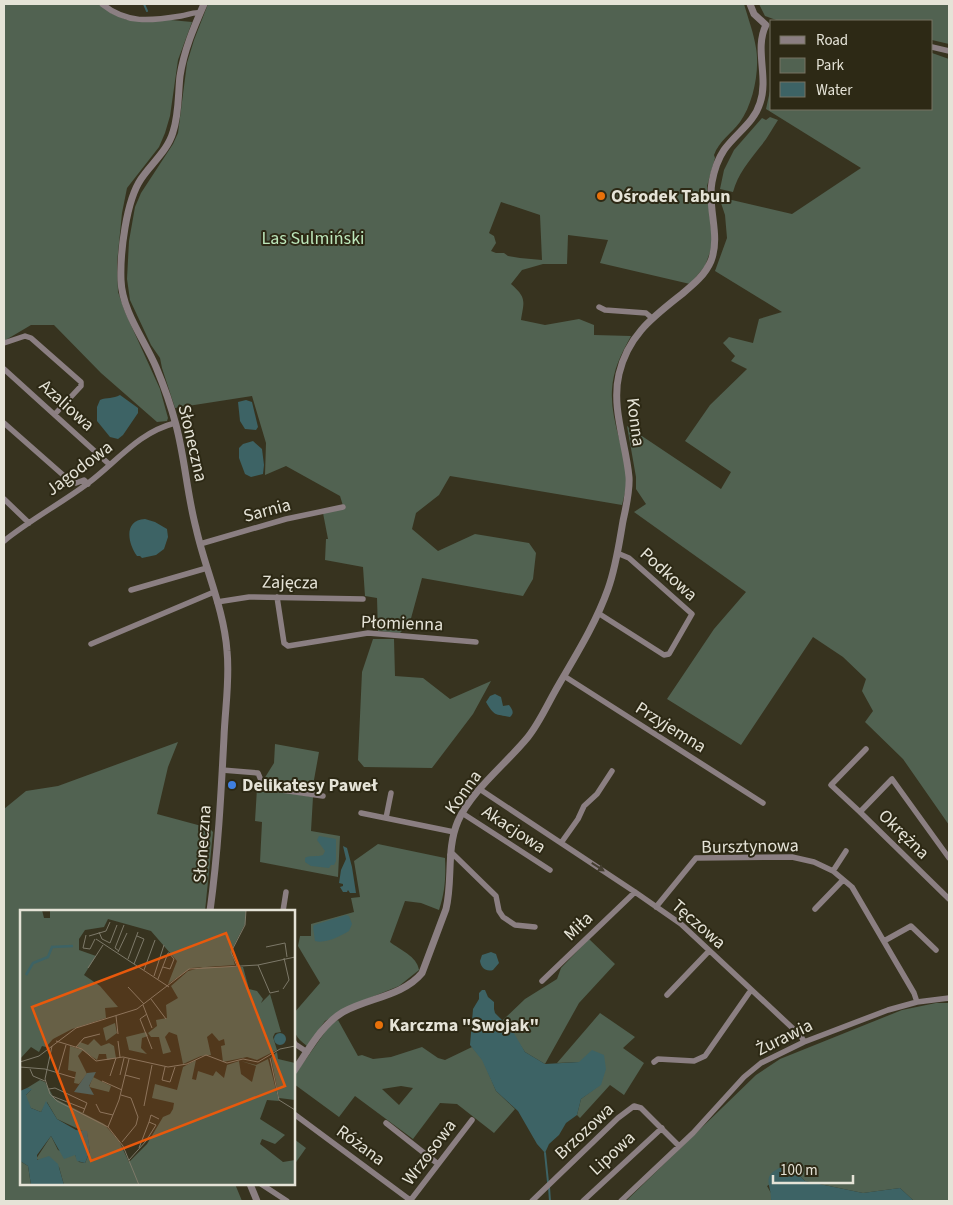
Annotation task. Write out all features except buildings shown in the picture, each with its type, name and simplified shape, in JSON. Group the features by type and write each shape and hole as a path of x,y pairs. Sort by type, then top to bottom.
{"street":[{"path":"102,4 113,13 132,19 155,20 183,16 194,12 200,13"},
{"name":"Słoneczna","path":"204,4 186,50 180,76 173,132 166,146 139,181 134,192 127,218 121,263 121,279 124,297 156,368 175,424 200,544 217,602 228,654 215,875 210,910"},
{"name":"Konna","path":"295,1070 326,1025 336,1017 350,1009 399,990 410,984 422,973 447,904 450,854 454,832 462,813 531,732 598,613 609,586 618,553 629,486 618,416 617,383 621,364 639,331 696,282 705,273 711,260 715,237 711,205 712,183 718,162 725,148 753,118 760,104 764,84 761,42 762,32 769,26 754,14 750,4"},
{"path":"933,47 949,51"},
{"path":"599,308 646,313 652,318"},
{"path":"4,343 25,336 31,338 81,382 81,386 55,414"},
{"name":"Azaliowa","path":"4,369 110,465"},
{"path":"4,423 71,482 76,483 84,480 88,484"},
{"name":"Jagodowa","path":"4,541 88,484 149,433 175,424"},
{"path":"4,499 29,523"},
{"name":"Sarnia","path":"200,544 286,519 343,507"},
{"name":"Podkowa","path":"598,613 664,656 669,654 692,614 629,558 618,553"},
{"path":"131,590 207,568"},
{"path":"91,644 214,592"},
{"name":"Zajęcza","path":"217,602 249,597 363,599"},
{"name":"Płomienna","path":"277,597 284,643 288,646 368,633 476,642"},
{"name":"Przyjemna","path":"564,676 763,803"},
{"name":"Okrężna","path":"866,749 831,785 949,898"},
{"path":"222,770 258,774 263,785 268,788 323,796"},
{"path":"561,843 578,819 584,806 597,794 612,771"},
{"name":"Okrężna","path":"860,812 892,779 949,858"},
{"name":"Tęczowa","path":"480,790 681,924 801,1036 804,1042"},
{"path":"386,818 391,793"},
{"path":"362,813 454,832"},
{"name":"Akacjowa","path":"462,813 550,870"},
{"path":"833,871 846,851"},
{"path":"450,854 453,854 496,896 499,912 503,917 515,925 535,927"},
{"name":"Bursztynowa","path":"656,907 696,858 792,857 814,862 833,871 852,887 914,993 917,1002"},
{"path":"815,909 843,880"},
{"path":"283,910 286,892"},
{"name":"Miła","path":"542,981 635,892"},
{"path":"884,941 911,926 936,950"},
{"path":"668,995 709,951"},
{"path":"654,1062 658,1059 696,1061 706,1056 750,990"},
{"name":"Żurawia","path":"621,1201 679,1146 751,1070 768,1059 804,1042 888,1010 917,1002 949,998"},
{"path":"295,1044 307,1052"},
{"name":"Brzozowa","path":"532,1201 634,1106 641,1108 679,1146"},
{"name":"Różana","path":"295,1115 410,1201"},
{"name":"Wrzosowa","path":"410,1201 472,1120"},
{"path":"386,1124 438,1164"},
{"name":"Lipowa","path":"583,1201 662,1128"},
{"path":"250,1185 256,1201"},
{"path":"263,1185 287,1201"}],"green space":[{"path":"4,4 100,4 111,13 127,20 192,22 178,60 170,116 165,133 159,147 127,188 122,213 117,263 118,292 125,312 160,389 168,418 167,421 157,422 101,373 54,325 31,325 4,341"},
{"name":"Las Sulmiński","path":"208,4 744,4 756,48 756,77 752,97 745,115 719,146 714,155 715,158 707,186 712,240 705,266 690,284 600,263 608,240 568,235 567,264 543,264 522,270 511,284 520,293 523,300 521,320 545,325 579,319 594,325 594,335 631,336 618,362 612,390 613,412 624,456 627,478 622,505 450,476 439,495 416,513 412,529 438,551 475,534 529,543 536,553 533,579 523,596 422,578 410,622 400,633 378,631 377,598 365,596 363,567 325,560 326,539 328,539 323,513 344,509 340,496 286,466 265,475 266,443 252,396 175,408 160,358 151,345 130,300 127,279 129,241 135,207 141,193 173,144 178,133 187,63","holes":["501,202 540,215 542,260 508,256 504,253 491,251 496,243 494,236 489,233"]},
{"path":"759,4 949,4 949,44 933,40 933,20 776,20 765,16"},
{"path":"933,53 949,59 949,825 903,759 865,722 873,711 862,691 866,679 843,657 813,637 741,745 667,699 714,629 746,592 634,512 646,504 636,489 636,477 627,426 721,489 731,472 685,441 710,405 747,369 731,361 735,356 723,343 729,337 753,343 759,319 782,312 715,271 727,238 725,215 719,197 792,214 861,168 766,109 770,91 770,110 933,110"},
{"path":"770,117 778,120 765,141 744,168 733,192 720,189 724,170 734,150 762,118 766,120"},
{"path":"373,639 394,639 395,676 423,678 450,699 491,681 473,714 432,768 364,767 358,760 362,672"},
{"path":"178,742 168,767 157,814 209,828 213,832 205,910 20,910 20,1185 235,1185 242,1201 4,1201 4,809 26,791 58,786"},
{"path":"275,744 319,752 312,791 267,783 264,779 274,763"},
{"path":"257,788 313,797 311,831 340,836 338,877 260,862 262,822 255,821"},
{"path":"378,844 445,858 443,897 439,910 421,903 405,901 390,942 412,957 419,970 399,986 352,1005 325,1021 307,1046 296,1035 295,1012 320,983 298,946 300,936 311,936 311,924 354,912 351,898 360,897 354,861"},
{"path":"589,939 615,964 579,1003 545,1064 525,1052 503,1020 525,999 557,979 561,968"},
{"path":"936,1003 949,1003 949,1201 914,1201 900,1188 863,1193 805,1181 793,1169 767,1186 771,1193 771,1201 626,1201 756,1075 780,1059 902,1010"},
{"path":"600,1013 635,1037 623,1048 644,1063 624,1095 610,1085 580,1118 577,1115 581,1099 601,1084 579,1062 557,1063"},
{"path":"338,1020 358,1056 362,1055 373,1059 391,1057 422,1047 438,1058 445,1060 472,1047 483,1060 496,1091 515,1109 494,1133 457,1104 440,1103 413,1139 355,1096 339,1117 295,1085 295,1075 330,1025","holes":["401,1086 413,1088 399,1105 382,1089"]},
{"path":"295,1140 306,1148 295,1164"}],"water":[{"path":"120,395 138,408 138,413 123,435 118,439 110,437 97,421 97,407 100,400"},
{"path":"246,400 252,402 258,427 256,430 245,429 240,421 238,402"},
{"path":"253,441 262,449 264,465 263,474 251,477 245,474 239,458 239,448 243,444"},
{"path":"145,519 167,529 168,537 164,549 156,555 142,558 137,556 134,551 129,533 133,524 138,520"},
{"path":"495,694 501,697 503,706 509,705 513,712 512,716 495,714 489,707 486,702 490,696"},
{"path":"319,836 336,839 336,861 329,868 311,866 305,862 307,857 323,855 325,851 317,840"},
{"path":"343,846 347,848 356,893 350,893 348,890 343,892 340,887 343,886 343,884 339,883 341,870 346,859"},
{"path":"346,915 349,916 352,924 349,931 328,940 315,941 314,925"},
{"path":"491,952 496,954 499,963 493,970 486,970 480,961 482,955"},
{"path":"482,990 485,990 488,997 494,1002 495,1013 512,1030 525,1052 545,1064 579,1062 592,1050 604,1055 606,1069 601,1085 581,1099 577,1115 566,1123 559,1135 549,1144 545,1153 537,1144 518,1111 496,1091 482,1060 470,1045 473,1009"},
{"path":"784,1166 793,1169 805,1181 863,1193 900,1188 914,1201 771,1201 769,1177 776,1170"}],"waterway":[{"path":"144,4 147,11"},
{"path":"545,1153 548,1182"},
{"path":"549,1187 550,1201"}],"place":[{"name":"Ośrodek Tabun","path":"601,196"},
{"name":"Delikatesy Paweł","path":"232,785"},
{"name":"Karczma \"Swojak\"","path":"379,1025"}]}
